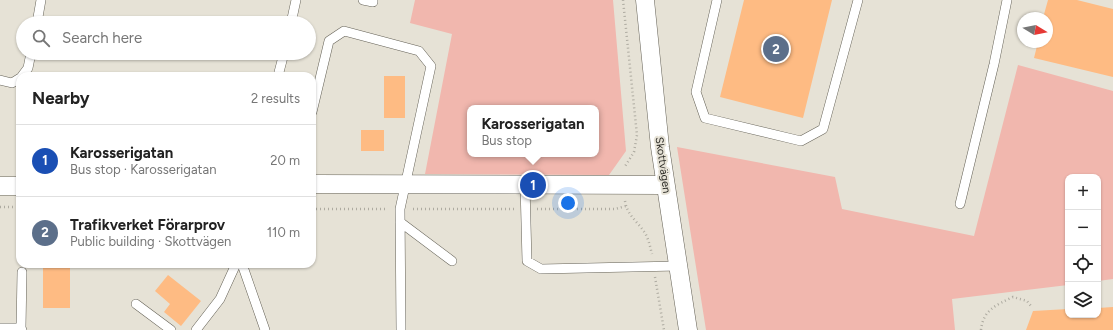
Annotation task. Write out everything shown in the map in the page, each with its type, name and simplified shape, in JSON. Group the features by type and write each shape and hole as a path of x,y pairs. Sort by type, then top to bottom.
{"street":[{"name":"Skottvägen","path":"645,0 665,185 688,330"},
{"path":"316,184 665,185"},
{"path":"0,186 16,186"}],"lane":[{"path":"38,16 41,0"},
{"path":"293,16 296,0"},
{"path":"363,0 373,2 373,0"},
{"path":"717,0 696,92 705,118 801,141 823,129 858,0"},
{"path":"960,204 994,64 1007,0"},
{"path":"316,95 329,41 344,31 419,51 431,66 400,209 401,330"},
{"path":"25,72 28,68 30,60"},
{"path":"279,72 282,60"},
{"path":"0,80 12,83 16,80"},
{"path":"525,185 527,260 541,269 678,266"},
{"path":"400,222 452,261"},
{"path":"196,330 220,299 234,268"},
{"path":"243,268 265,330"},
{"path":"0,328 22,329 22,272"},
{"path":"136,304 171,330"}],"path":[{"path":"624,0 637,135 634,152 623,171 626,206 629,214 645,233 650,244 664,330"},
{"path":"316,209 615,209 626,206"},
{"path":"0,207 16,208"},
{"path":"981,330 984,315 993,306 1013,297 1027,301 1030,306"}],"shaded area":[{"path":"415,0 613,0 626,151 609,175 425,174 452,34 410,23"},
{"path":"1018,65 1113,91 1113,279 1101,281 1101,174 1065,174 1065,285 952,299 955,330 706,330 677,147 835,177 842,209 974,236"}],"building":[{"path":"744,0 832,0 803,118 720,97"},
{"path":"1048,0 1077,0 1113,9 1113,77 1034,58 1036,48 1053,48 1053,12 1045,12"},
{"path":"384,76 405,76 405,118 384,118"},
{"path":"361,130 384,130 384,151 361,151"},
{"path":"43,268 70,268 70,308 43,308"},
{"path":"168,275 201,301 181,326 164,312 170,304 155,291"},
{"path":"1113,307 1113,330 1026,330 1033,311 1065,309 1065,318 1101,318 1101,308"}],"place":[{"name":"Trafikverket Förarprov","path":"776,49"},
{"name":"Karosserigatan","path":"533,185"}]}
